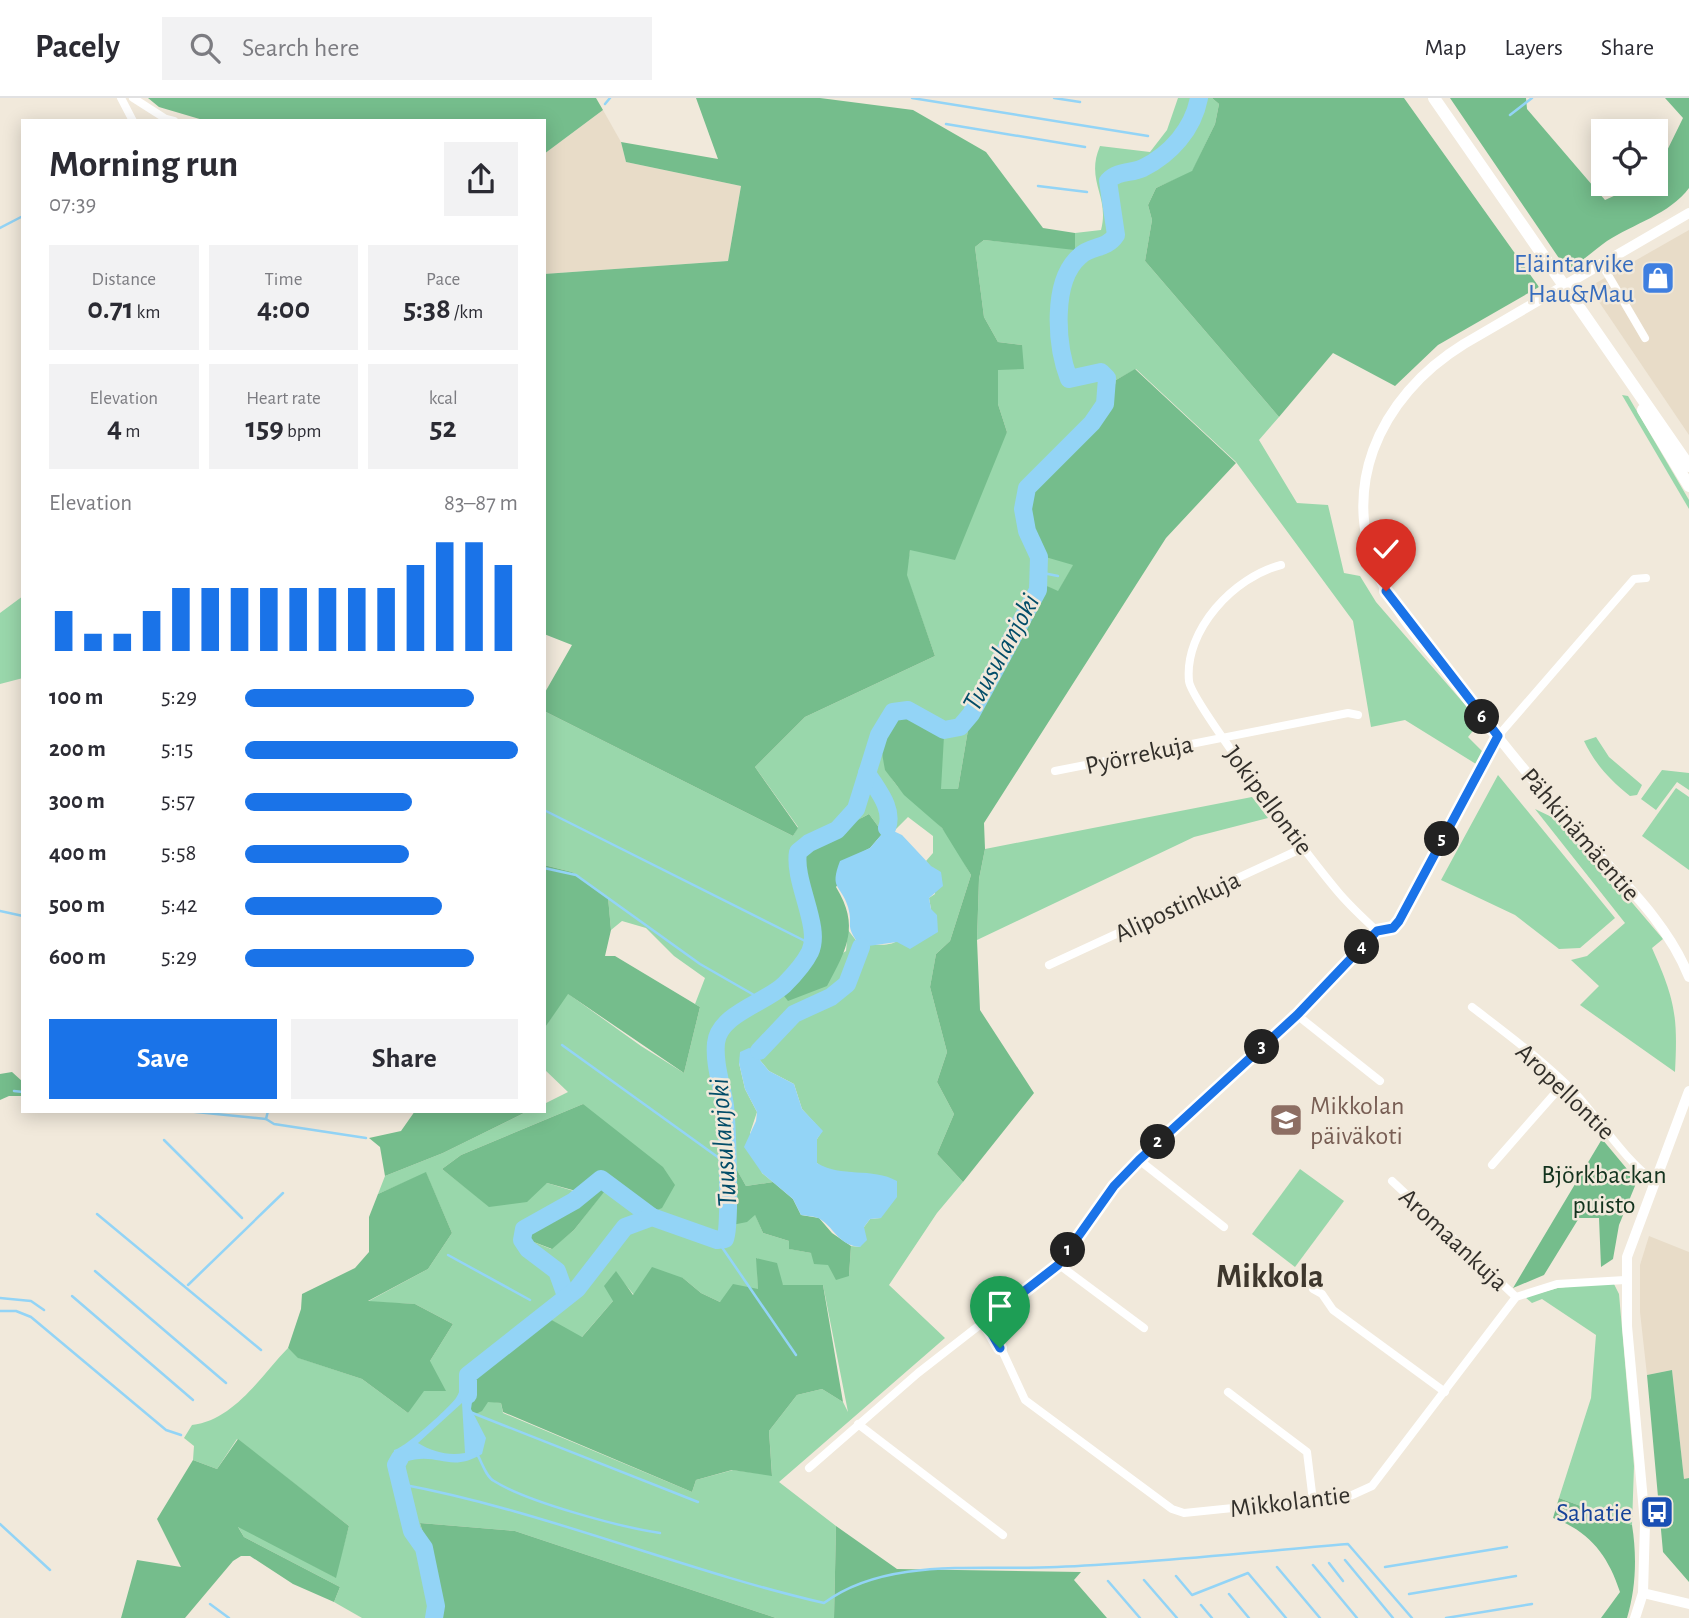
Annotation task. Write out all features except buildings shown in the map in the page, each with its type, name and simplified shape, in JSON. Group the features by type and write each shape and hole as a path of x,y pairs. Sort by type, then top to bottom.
{"main road":[{"path":"1434,98 1689,466"},
{"path":"1623,373 1689,486"}],"street":[{"path":"121,98 132,119"},
{"path":"133,98 166,119"},
{"name":"Pähkinämäentie","path":"1685,215 1447,355 1409,387 1389,414 1373,443 1366,476 1366,530 1370,552 1386,591 1548,798 1665,930 1689,977"},
{"path":"1601,263 1645,338"},
{"name":"Jokipellontie","path":"1281,565 1264,569 1217,607 1203,625 1192,655 1190,685 1223,737 1338,892 1377,931"},
{"path":"809,1468 858,1424 1058,1265 1114,1186 1139,1160 1297,1015 1377,931 1393,928 1498,736 1634,579 1646,578"},
{"name":"Pyörrekuja","path":"1055,771 1348,713 1358,715"},
{"name":"Alipostinkuja","path":"1049,965 1305,847"},
{"name":"Aropellontie","path":"1472,1007 1564,1083 1617,1141 1637,1169 1654,1180"},
{"path":"1297,1015 1380,1081"},
{"path":"1493,1165 1564,1083"},
{"path":"1635,1618 1643,1593 1645,1523 1625,1280 1627,1257 1689,1091"},
{"path":"1139,1160 1224,1227"},
{"name":"Aromaankuja","path":"1392,1181 1516,1297"},
{"path":"1058,1265 1144,1328"},
{"path":"1516,1297 1557,1284 1625,1280"},
{"path":"1313,1289 1322,1294 1333,1310 1445,1392"},
{"name":"Mikkolantie","path":"985,1322 994,1334 1026,1399 1177,1512 1313,1501 1350,1496 1372,1486 1516,1297"},
{"path":"1228,1392 1307,1452 1313,1501"},
{"path":"858,1424 1003,1535"},
{"path":"1643,1593 1689,1604"}],"shaded area":[{"path":"603,110 621,142 626,162 741,186 728,261 546,274 546,153"},
{"path":"1689,230 1689,435 1589,287"},
{"path":"1649,1236 1689,1252 1689,1478 1684,1480 1672,1370 1647,1375 1640,1312 1640,1265"}],"green space":[{"path":"148,98 596,98 603,110 546,153 546,119 200,119 159,107"},
{"path":"696,98 820,98 913,110 986,152 1043,228 1075,233 1075,250 984,240 975,247 984,317 998,342 1022,345 1024,369 998,370 998,404 1007,432 955,560 910,550 907,575 935,656 805,717 755,767 798,828 793,836 546,712 546,690 572,645 546,635 546,274 728,261 741,186 626,162 621,142 718,159"},
{"path":"1178,98 1212,98 1219,104 1215,124 1192,172 1156,188 1148,205 1152,220 1145,261 1279,417 1259,440 1297,503 1328,505 1344,573 1360,576 1376,602 1480,722 1468,737 1482,751 1476,764 1405,720 1371,727 1353,621 1236,462 1136,369 1116,380 1111,405 1101,419 1042,480 1074,564 1058,592 1045,585 968,730 958,789 941,789 881,748 885,764 897,786 942,828 971,875 950,941 936,954 930,987 947,1052 937,1082 954,1114 937,1154 963,1182 937,1213 889,1285 945,1338 779,1482 836,1526 834,1618 776,1618 515,1531 420,1523 441,1591 439,1618 362,1618 334,1602 340,1587 244,1537 237,1525 335,1577 349,1526 237,1439 217,1469 193,1460 194,1446 184,1438 192,1425 221,1415 245,1396 288,1348 299,1358 362,1379 408,1413 430,1361 453,1324 415,1304 367,1302 428,1269 452,1233 426,1173 378,1194 385,1176 443,1153 524,1113 546,1113 546,1103 568,1092 546,1071 546,1026 567,993 684,1073 700,1007 695,1004 705,978 674,956 646,928 622,921 611,930 608,897 572,872 546,866 546,712 793,836 798,827 755,767 805,717 935,656 906,574 910,549 1007,432 998,404 998,369 1022,345 998,342 984,317 975,247 984,240 1075,249 1075,233 1101,230 1103,207 1095,169 1100,146 1150,152 1167,130","holes":["869,814 883,833 887,828 894,831 908,817 933,836 933,853 926,861 931,867 935,894 929,898 931,909 906,935 889,944 861,947 848,930 846,951 781,992 791,985 818,946 799,861 809,850 841,837","759,1059 769,1071 794,1084 802,1109 822,1131 817,1139 817,1163 881,1218 870,1219 864,1227 860,1247 851,1246 849,1276 811,1253 790,1249 789,1241 763,1233 734,1165 746,1186 773,1182 762,1173 750,1133 757,1112 745,1089 739,1063","583,1104 608,1186 574,1230 551,1249 526,1239 540,1213 577,1192 547,1183 489,1206 442,1169 461,1155","757,1258 783,1285 823,1285 848,1412 843,1402 822,1389 797,1395 769,1431 772,1475 733,1470 696,1480 692,1492 503,1413 501,1403 488,1401 541,1314 581,1338 613,1301 615,1272 634,1295 683,1278 701,1293 720,1302 758,1289"]},
{"path":"1212,98 1404,98 1539,287 1438,345 1395,386 1333,353 1279,417 1145,261 1152,220 1148,205 1156,188 1192,171 1215,124 1219,104"},
{"path":"1450,98 1526,98 1527,109 1591,184 1591,196 1602,196 1605,200 1614,196 1668,196 1668,149 1683,118 1665,98 1689,98 1689,188 1672,205 1607,241 1567,270"},
{"path":"1135,369 1236,463 1166,538 984,823 985,849 979,879 977,940 980,1010 1034,1093 963,1182 937,1154 954,1114 937,1082 947,1052 930,987 936,954 950,941 971,875 942,828 904,795 885,770 881,748 892,719 908,715 944,736 941,789 958,789 968,730 1045,585 1058,591 1073,565 1042,556 1027,518 1027,505 1031,494 1051,469 1102,418 1111,403 1116,380"},
{"path":"1622,395 1628,396 1689,500 1689,509"},
{"path":"21,597 21,679 0,684 0,613"},
{"path":"1596,737 1609,757 1642,785 1637,795 1630,796 1598,764 1584,741"},
{"path":"1662,770 1689,773 1689,790 1677,782 1656,810 1641,799"},
{"path":"1498,775 1615,918 1580,948 1559,949 1515,915 1441,880"},
{"path":"1676,788 1689,797 1689,870 1642,836"},
{"path":"1252,797 1268,818 1194,837 977,940 979,879 985,849"},
{"path":"1535,809 1558,820 1619,894 1623,892 1663,939 1652,948 1666,981 1673,1008 1676,1036 1675,1072 1580,1005 1599,986 1571,960 1587,956 1625,923"},
{"path":"869,814 883,833 870,848 857,855 836,887 848,914 845,949 827,986 788,1001 781,992 791,985 818,945 799,861 801,854 846,833 852,823"},
{"path":"546,866 572,872 608,897 611,930 605,956 615,956 700,1007 684,1073 568,994 546,1026"},
{"path":"12,1072 21,1080 21,1096 9,1096 0,1100 0,1074"},
{"path":"583,1104 663,1167 675,1185 662,1208 646,1215 608,1187 574,1230 552,1249 526,1239 540,1213 576,1191 547,1183 527,1202 489,1207 442,1169 461,1155"},
{"path":"414,1113 524,1113 443,1153 385,1176 380,1147 369,1138 401,1131"},
{"name":"Björkbackan puisto","path":"1602,1139 1637,1181 1619,1225 1613,1259 1601,1267 1599,1218 1579,1218 1544,1275 1513,1288"},
{"path":"733,1163 746,1186 773,1182 793,1199 801,1215 819,1218 832,1233 851,1246 849,1276 836,1280 828,1265 814,1264 811,1253 789,1249 789,1241 763,1233 755,1215 747,1222 732,1225"},
{"path":"1300,1169 1344,1201 1295,1267 1252,1234"},
{"path":"426,1172 452,1233 428,1269 368,1301 415,1304 453,1324 430,1361 446,1391 424,1391 408,1413 362,1379 298,1358 288,1348 301,1309 302,1294 355,1268 369,1252 369,1217 378,1194"},
{"path":"756,1258 777,1263 783,1285 823,1285 843,1402 822,1389 797,1395 769,1431 772,1476 732,1470 696,1480 692,1492 503,1412 501,1403 488,1402 482,1411 465,1419 466,1375 541,1314 582,1337 613,1301 604,1286 616,1271 633,1295 652,1267 683,1278 701,1293 720,1302 733,1284 758,1289"},
{"path":"1596,1283 1614,1284 1619,1294 1634,1466 1632,1525 1559,1498 1591,1398 1596,1335 1542,1299 1532,1303 1525,1297 1558,1288"},
{"path":"1672,1370 1684,1479 1689,1478 1689,1582 1663,1552 1647,1375"},
{"path":"238,1439 349,1526 336,1578 238,1527 244,1537 340,1587 334,1602 293,1584 250,1556 241,1556 233,1561 185,1618 121,1618 137,1560 181,1567 157,1519 193,1460 217,1469"},
{"path":"1559,1498 1632,1525 1635,1572 1627,1618 1601,1618 1620,1592 1610,1567 1596,1546 1577,1530 1553,1518"},
{"path":"420,1523 515,1531 776,1618 439,1618 441,1591"},
{"path":"836,1526 897,1569 1081,1572 1074,1580 1107,1618 834,1618"}],"water":[{"path":"887,828 902,835 931,866 941,872 943,886 929,898 931,909 937,915 938,932 910,949 897,942 861,947 851,929 848,907 836,882 840,861 870,848"},
{"path":"749,1048 759,1051 759,1059 769,1071 794,1084 802,1109 823,1131 817,1139 817,1163 826,1168 877,1174 897,1181 897,1197 881,1218 870,1219 864,1227 867,1240 860,1247 846,1243 818,1218 801,1215 793,1199 762,1173 744,1147 756,1121 757,1112 745,1089 739,1063 740,1052"},
{"path":"465,1372 476,1375 471,1409 486,1438 482,1454 461,1462 416,1459 405,1462 406,1478 392,1480 394,1450 416,1435 452,1403 459,1392","holes":["462,1403 465,1453 441,1452 418,1443"]}],"waterway":[{"path":"605,104 610,98"},
{"path":"912,98 1148,136"},
{"path":"1054,98 1080,102"},
{"name":"Tuusulanjoki","path":"468,1395 468,1375 577,1289 625,1227 652,1217 717,1240 725,1239 728,1216 727,1153 725,1106 716,1059 719,1033 734,1017 784,985 810,952 812,930 799,877 798,852 809,843 837,830 856,809 879,735 893,712 908,710 944,730 960,727 971,714 1038,590 1039,557 1027,531 1023,509 1027,488 1092,423 1105,404 1107,378 1101,372 1069,379 1059,332 1060,297 1064,281 1080,256 1108,243 1116,235 1108,181 1116,175 1143,168 1163,156 1186,130 1199,98"},
{"path":"1510,115 1532,98"},
{"path":"946,124 1085,147"},
{"path":"1038,186 1087,192"},
{"path":"0,228 21,217"},
{"path":"1038,572 1058,576"},
{"path":"867,773 886,806 889,821 887,828"},
{"path":"546,811 811,944"},
{"path":"546,868 576,875 700,964 761,999"},
{"path":"0,911 21,916"},
{"path":"759,1051 794,1014 831,997 847,984 861,947"},
{"path":"562,1045 726,1163"},
{"path":"14,1091 21,1092"},
{"path":"206,1113 266,1119 268,1113"},
{"path":"266,1119 274,1124 366,1138"},
{"path":"164,1140 242,1218"},
{"name":"Tuusulanjoki","path":"566,1296 557,1271 528,1249 522,1240 524,1229 574,1201 601,1179 652,1217"},
{"path":"188,1285 283,1193"},
{"path":"97,1214 261,1350"},
{"path":"717,1240 796,1355"},
{"path":"448,1255 530,1300"},
{"path":"95,1271 226,1383"},
{"path":"72,1296 193,1400"},
{"path":"0,1298 31,1301 44,1310"},
{"path":"0,1311 16,1311 31,1317 166,1430 181,1435"},
{"path":"470,1412 698,1502"},
{"path":"477,1454 491,1479 509,1489 574,1513 660,1533"},
{"name":"Tuusulanjoki","path":"400,1458 396,1465 412,1531 424,1548 436,1606 434,1618"},
{"path":"400,1484 507,1509 771,1590 824,1603 849,1588 906,1572 1093,1565 1348,1544 1412,1618"},
{"path":"0,1524 50,1570"},
{"path":"1385,1567 1507,1547"},
{"path":"1345,1560 1393,1618"},
{"path":"1329,1563 1343,1581"},
{"path":"1313,1565 1357,1618"},
{"path":"1277,1567 1320,1618"},
{"path":"1176,1576 1192,1595 1248,1573 1286,1618"},
{"path":"1409,1594 1516,1576"},
{"path":"1144,1580 1177,1618"},
{"path":"1108,1581 1140,1618"},
{"path":"1229,1594 1249,1618"},
{"path":"210,1604 229,1618"},
{"path":"1446,1618 1532,1604"},
{"path":"1201,1605 1212,1618"}],"place":[{"name":"Eläintarvike Hau&Mau","path":"1658,278"},
{"name":"Mikkolan päiväkoti","path":"1286,1120"},
{"name":"Sahatie","path":"1657,1512"}],"district":[{"name":"Mikkola","path":"1270,1275"}],"route":[{"path":"1000,1348 985,1322 1058,1265 1114,1186 1147,1151 1297,1015 1377,931 1393,928 1399,921 1498,736 1417,635 1386,591"}]}
